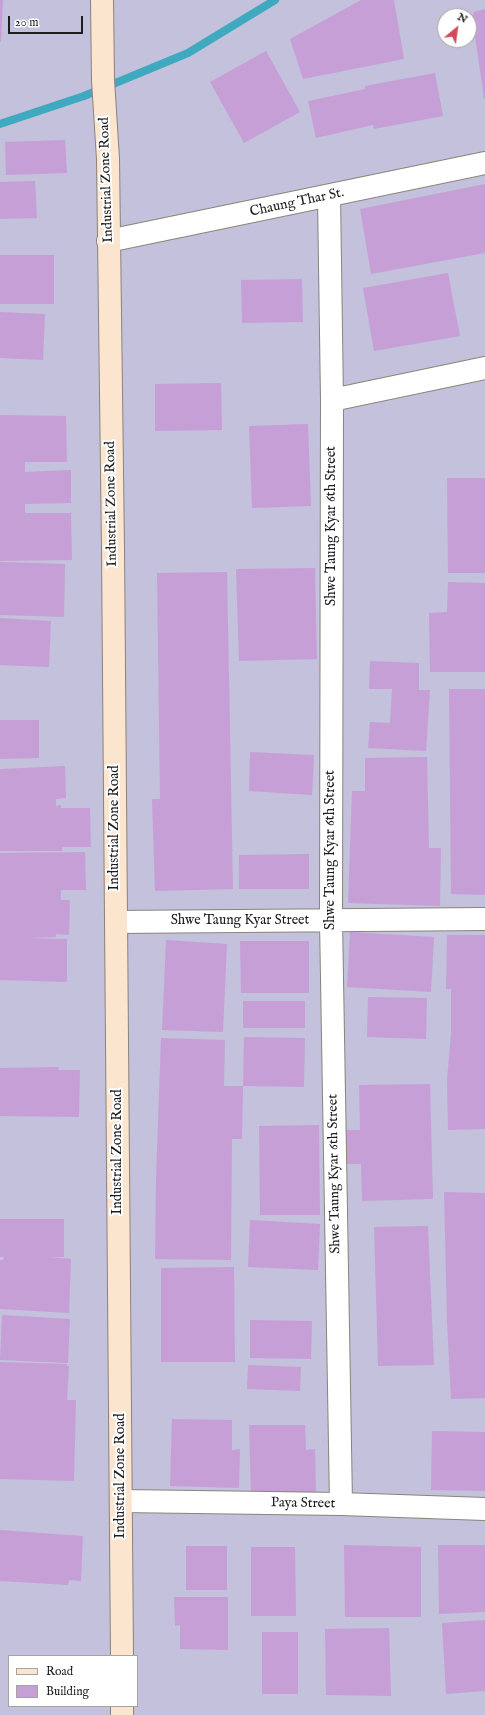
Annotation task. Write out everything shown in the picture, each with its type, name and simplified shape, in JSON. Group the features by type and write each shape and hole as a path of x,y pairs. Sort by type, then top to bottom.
{"street":[{"name":"Industrial Zone Road","path":"102,0 103,80 108,159 122,1655"},
{"name":"Chaung Thar St.","path":"108,241 485,163"},
{"name":"Shwe Taung Kyar 6th Street","path":"329,196 332,400 331,920 341,1504"},
{"path":"332,400 485,368"},
{"name":"Shwe Taung Kyar Street","path":"116,922 485,919"},
{"name":"Paya Street","path":"121,1501 341,1504 485,1509"}],"shaded area":[{"path":"0,0 485,0 485,1715 0,1715"}],"building":[{"path":"0,0 3,0 1,42 0,42"},
{"path":"361,0 394,0 404,59 303,79 290,39"},
{"path":"485,9 485,99 477,48 477,11"},
{"path":"266,51 300,112 244,143 210,82"},
{"path":"435,73 443,116 374,129 373,125 316,138 308,101 365,89 365,86"},
{"path":"65,140 67,173 6,175 5,142"},
{"path":"35,181 37,218 0,219 0,182"},
{"path":"485,184 485,253 371,274 360,209"},
{"path":"0,255 54,255 54,304 0,304"},
{"path":"448,273 460,336 374,351 363,288"},
{"path":"302,279 303,322 242,323 241,280"},
{"path":"0,312 45,314 43,360 0,358"},
{"path":"221,383 222,430 155,431 155,384"},
{"path":"0,415 66,416 67,462 25,462 25,472 71,470 71,503 25,504 25,513 71,513 72,560 0,561"},
{"path":"308,424 311,506 252,508 249,426"},
{"path":"447,478 485,478 485,573 448,573"},
{"path":"0,562 65,564 64,617 0,615"},
{"path":"315,568 317,659 239,661 236,569"},
{"path":"227,572 233,889 155,891 152,799 160,799 157,573"},
{"path":"448,582 485,583 485,672 430,672 429,613 447,612"},
{"path":"0,618 51,621 49,667 0,665"},
{"path":"370,661 419,663 419,690 430,690 426,751 368,748 370,722 390,723 392,689 369,689"},
{"path":"449,689 485,689 485,895 451,894"},
{"path":"0,720 39,720 39,758 0,759"},
{"path":"250,752 314,755 312,795 249,791"},
{"path":"427,757 429,848 441,848 440,906 348,903 352,791 365,791 365,758"},
{"path":"65,766 66,798 56,799 56,806 61,805 61,808 90,808 91,847 62,847 62,851 0,851 0,769"},
{"path":"85,852 86,890 61,890 61,900 70,900 69,935 56,934 56,937 28,938 67,939 67,982 0,980 0,853"},
{"path":"309,854 309,889 239,889 239,855"},
{"path":"350,932 434,937 431,992 347,987"},
{"path":"447,935 485,935 485,1129 448,1130 447,1080 451,1033 451,989 446,989"},
{"path":"166,940 227,944 223,1032 162,1030"},
{"path":"240,941 309,941 309,993 241,993"},
{"path":"368,997 427,998 426,1039 367,1037"},
{"path":"243,1001 305,1001 305,1028 243,1028"},
{"path":"244,1037 305,1038 304,1087 243,1086"},
{"path":"161,1038 225,1040 224,1086 243,1086 242,1139 232,1139 231,1260 155,1259"},
{"path":"58,1067 59,1070 80,1070 79,1117 0,1116 0,1068"},
{"path":"430,1084 433,1199 362,1201 361,1164 346,1164 345,1130 360,1130 359,1085"},
{"path":"319,1125 320,1215 260,1215 259,1126"},
{"path":"444,1192 485,1193 485,1398 451,1399 447,1321"},
{"path":"0,1219 64,1219 64,1257 50,1257 71,1259 69,1313 0,1309 0,1260 3,1260 4,1257 0,1257"},
{"path":"250,1220 320,1224 318,1270 248,1267"},
{"path":"428,1226 434,1365 378,1366 374,1227"},
{"path":"234,1267 235,1362 161,1362 161,1268"},
{"path":"2,1315 70,1319 68,1363 0,1360"},
{"path":"250,1320 312,1321 311,1359 250,1358"},
{"path":"0,1362 67,1364 67,1366 69,1366 67,1400 76,1400 74,1481 0,1479"},
{"path":"248,1365 301,1367 300,1391 247,1389"},
{"path":"172,1419 232,1420 232,1450 240,1449 239,1488 170,1486"},
{"path":"249,1425 305,1425 306,1450 315,1449 316,1492 251,1494"},
{"path":"432,1431 485,1432 485,1491 431,1490"},
{"path":"0,1530 83,1536 81,1581 69,1580 68,1585 0,1581"},
{"path":"344,1545 421,1547 421,1617 345,1617"},
{"path":"438,1545 485,1545 485,1612 439,1614"},
{"path":"186,1546 227,1546 227,1590 186,1590"},
{"path":"251,1547 295,1547 296,1616 251,1616"},
{"path":"174,1597 228,1597 228,1650 180,1649 180,1625 175,1626"},
{"path":"485,1620 485,1691 446,1694 442,1623"},
{"path":"389,1628 391,1696 326,1695 325,1629"},
{"path":"262,1632 298,1632 298,1694 262,1694"}],"waterway":[{"path":"0,124 84,96 188,53 275,0"}]}
